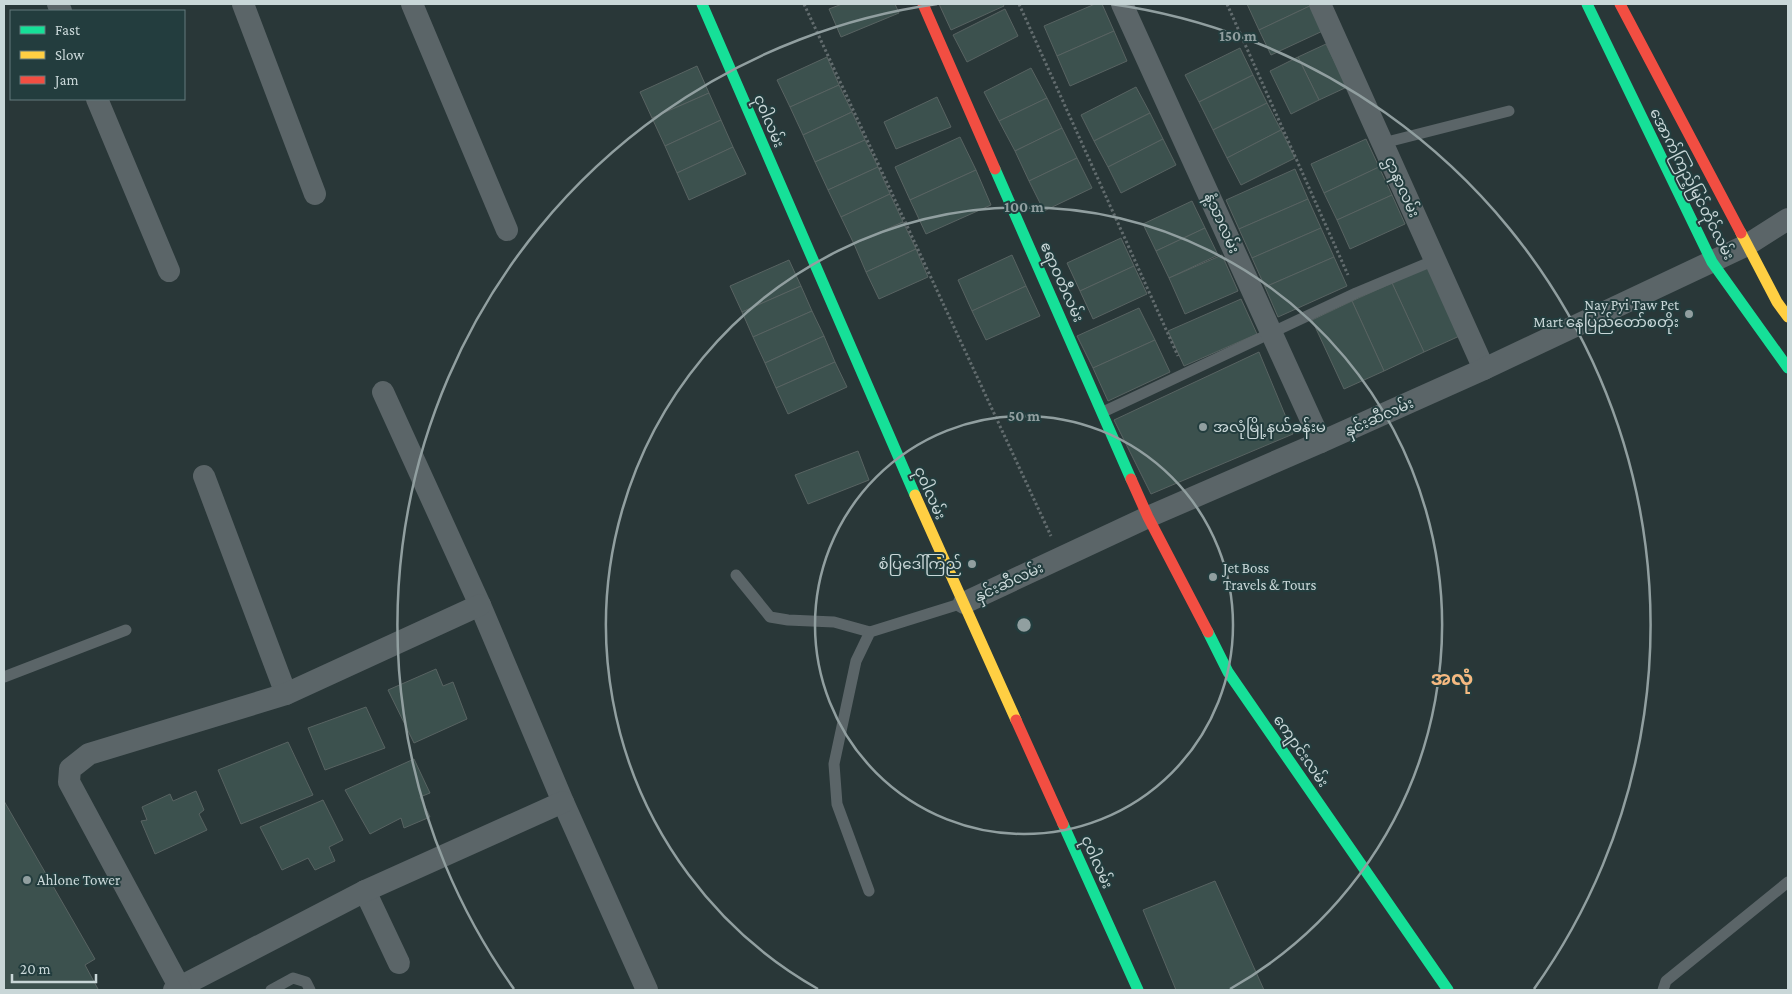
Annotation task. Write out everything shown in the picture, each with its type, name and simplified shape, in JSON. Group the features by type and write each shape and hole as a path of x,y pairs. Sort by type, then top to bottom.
{"street":[{"path":"243,4 315,194"},
{"path":"412,4 507,230"},
{"name":"ငုဝါလမ်း","path":"702,4 915,496 1138,990"},
{"name":"ဧရာဝတီလမ်း","path":"924,4 1148,517"},
{"name":"နံ့သာလမ်း","path":"1122,4 1321,442"},
{"name":"ဌာနာလမ်း","path":"1320,4 1484,369"},
{"name":"အောက်ကြည့်မြင်တိုင်လမ်း","path":"1587,4 1712,262 1788,368"},
{"name":"အောက်ကြည့်မြင်တိုင်လမ်း","path":"1620,4 1747,245 1783,299 1788,317"},
{"path":"97,100 169,271"},
{"name":"နှင်းဆီလမ်း","path":"964,603 1148,517 1484,369 1747,245 1788,218"},
{"path":"383,392 480,605 641,988"},
{"path":"204,476 286,694"},
{"name":"ကျောင်းလမ်း","path":"1148,517 1228,672 1448,990"},
{"path":"480,605 286,694 88,754 70,769 69,782 178,989 365,891 563,802"},
{"path":"365,891 399,963"}],"lane":[{"path":"1383,143 1508,111"},
{"path":"1103,412 1356,293 1435,260"},
{"path":"736,575 770,617 788,620 834,622 870,632 964,603"},
{"path":"4,677 126,630"},
{"path":"869,891 837,804 834,764 856,661 870,632"},
{"path":"1663,990 1666,981 1788,882"},
{"path":"271,990 293,978 306,982 310,990"}],"path":[{"path":"804,4 1061,558"},
{"path":"1019,4 1186,372"},
{"path":"1227,4 1356,293"}],"building":[{"path":"842,4 895,4 899,13 841,37 829,9"},
{"path":"939,4 1003,4 1004,6 951,30"},
{"path":"1095,4 1102,4 1114,31 1057,56 1044,26"},
{"path":"1247,4 1314,4 1259,30"},
{"path":"1314,4 1327,29 1271,55 1259,30"},
{"path":"1005,9 1018,36 967,62 953,35"},
{"path":"1114,31 1127,61 1070,86 1057,56"},
{"path":"1326,44 1347,87 1319,100 1298,57"},
{"path":"1240,48 1253,75 1199,102 1185,75"},
{"path":"827,57 839,85 790,107 777,80"},
{"path":"1298,57 1319,100 1291,114 1270,71"},
{"path":"697,66 709,93 652,118 640,92"},
{"path":"1031,68 1047,98 999,121 984,92"},
{"path":"1253,75 1267,103 1213,130 1199,102"},
{"path":"839,85 852,112 803,135 790,107"},
{"path":"1136,87 1150,113 1094,141 1081,115"},
{"path":"709,93 721,120 665,146 652,118"},
{"path":"937,97 951,127 896,149 884,122"},
{"path":"1047,98 1062,128 1015,151 999,121"},
{"path":"1267,103 1281,130 1227,158 1213,130"},
{"path":"852,112 865,140 815,162 803,135"},
{"path":"1150,113 1163,139 1108,167 1094,141"},
{"path":"721,120 733,147 677,173 665,146"},
{"path":"1062,128 1077,158 1029,181 1015,151"},
{"path":"1281,130 1295,158 1241,185 1227,158"},
{"path":"960,137 976,170 910,200 895,167"},
{"path":"1163,139 1176,165 1121,193 1108,167"},
{"path":"1366,139 1379,167 1324,193 1311,164"},
{"path":"865,140 878,167 828,190 815,162"},
{"path":"733,147 746,174 689,200 677,173"},
{"path":"1077,158 1092,188 1044,211 1029,181"},
{"path":"878,167 890,194 841,217 828,190"},
{"path":"1379,167 1392,195 1337,220 1324,193"},
{"path":"1295,169 1308,199 1239,229 1226,200"},
{"path":"976,170 991,205 926,234 910,200"},
{"path":"890,194 903,222 854,244 841,217"},
{"path":"1392,195 1405,224 1350,249 1337,220"},
{"path":"1308,199 1321,228 1252,258 1239,229"},
{"path":"1192,201 1205,228 1156,251 1143,224"},
{"path":"903,222 916,249 866,272 854,244"},
{"path":"1205,228 1218,255 1169,278 1156,251"},
{"path":"1321,228 1334,257 1265,287 1252,258"},
{"path":"1121,238 1134,266 1080,291 1067,263"},
{"path":"916,249 928,277 879,299 866,272"},
{"path":"1012,255 1026,286 972,311 958,280"},
{"path":"1222,255 1238,291 1185,314 1169,278"},
{"path":"1334,257 1347,286 1278,317 1265,287"},
{"path":"789,260 801,286 742,312 730,286"},
{"path":"1431,265 1464,334 1424,352 1392,283"},
{"path":"1134,266 1147,294 1093,319 1080,291"},
{"path":"1392,283 1424,352 1384,371 1352,301"},
{"path":"801,286 812,311 753,337 742,312"},
{"path":"1026,286 1040,316 986,340 972,311"},
{"path":"1241,299 1257,334 1184,366 1168,331"},
{"path":"1352,301 1384,371 1344,389 1312,320"},
{"path":"1139,308 1155,340 1093,368 1077,336"},
{"path":"812,311 824,336 765,363 753,337"},
{"path":"824,336 835,362 776,388 765,363"},
{"path":"1155,340 1170,372 1108,401 1093,368"},
{"name":"အလုံမြို့နယ်ခန်းမ","path":"1259,352 1293,434 1151,494 1114,420"},
{"path":"835,362 847,387 788,414 776,388"},
{"path":"858,451 869,480 808,504 795,475"},
{"path":"436,669 443,686 453,682 467,719 414,743 388,690"},
{"path":"366,707 385,748 325,770 308,728"},
{"path":"288,742 313,795 241,824 218,770"},
{"path":"414,759 430,793 420,797 430,817 404,828 401,818 370,834 345,790"},
{"path":"196,791 204,810 199,814 207,830 155,854 141,821 147,820 142,807 170,794 173,801"},
{"path":"323,800 343,840 329,847 335,861 315,870 308,858 282,870 260,827"},
{"name":"Ahlone Tower","path":"4,801 95,959 85,965 98,989 96,990 4,990"},
{"path":"1215,881 1264,990 1176,990 1143,910"}],"traffic: fast":[{"path":"702,4 915,495"},
{"path":"1587,4 1712,262 1788,368"},
{"path":"995,169 1131,479"},
{"path":"1208,632 1228,672 1448,990"},
{"path":"1063,824 1138,990"}],"traffic: slow":[{"path":"1741,233 1777,302 1788,317"},
{"path":"915,495 1016,720"}],"traffic: jam":[{"path":"923,4 995,169"},
{"path":"1620,4 1741,233"},
{"path":"1131,479 1148,517 1208,632"},
{"path":"1016,720 1063,824"}],"place":[{"name":"Nay Pyi Taw Pet Mart နေပြည်တော်စတိုး","path":"1689,314"},
{"name":"အလုံမြို့နယ်ခန်းမ","path":"1203,427"},
{"name":"စံပြဒေါ်ကြည်","path":"972,564"},
{"name":"Jet Boss Travels & Tours","path":"1213,577"},
{"name":"Ahlone Tower","path":"27,880"}],"district":[{"name":"အလုံ","path":"1452,678"}]}
